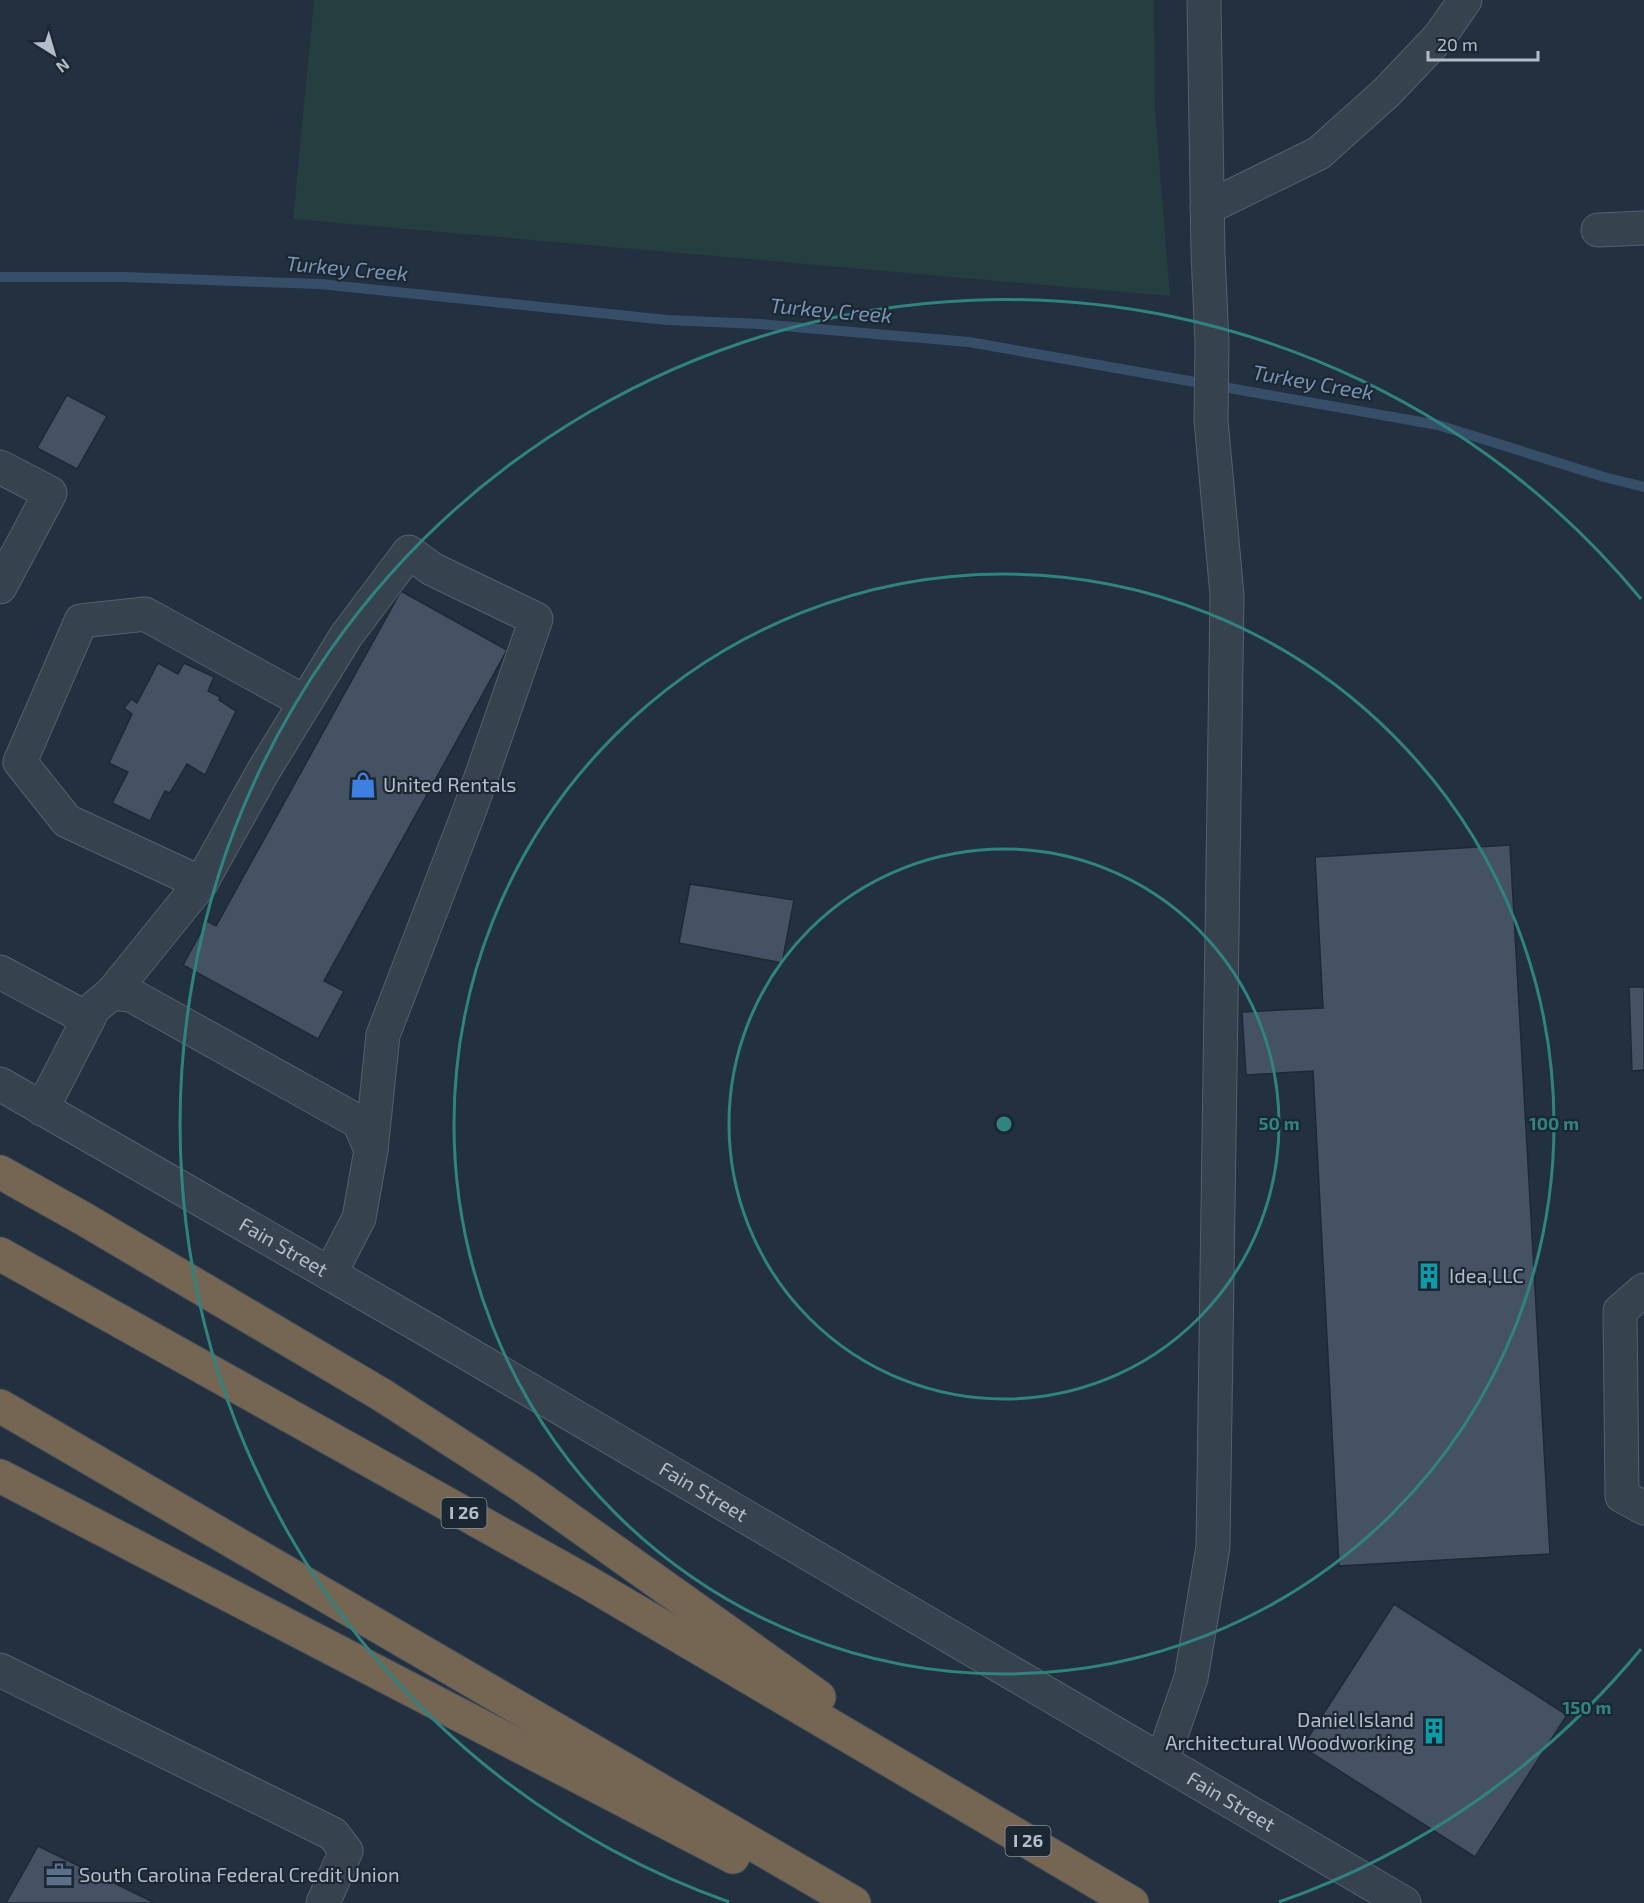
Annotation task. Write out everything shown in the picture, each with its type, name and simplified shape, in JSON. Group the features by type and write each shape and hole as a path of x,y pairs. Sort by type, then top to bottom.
{"highway":[{"path":"0,1172 382,1395 524,1487 802,1684 924,1780"},
{"name":"I 26","path":"0,1254 576,1576 1132,1903"},
{"path":"0,1406 854,1903"},
{"path":"0,1476 625,1802 747,1863 839,1903"}],"street":[{"path":"1162,1761 1191,1678 1213,1547 1227,595 1211,420 1212,343 1207,208 1204,0"},
{"path":"1207,208 1319,153 1387,92 1440,36 1465,0"},
{"path":"1598,230 1644,228"},
{"path":"0,467 50,493 0,587"},
{"path":"42,1109 94,1008 112,993 201,884 264,770 346,636 409,552 432,569 536,619 470,809 383,1035 371,1150 359,1218 330,1274"},
{"path":"201,884 67,821 20,762 81,621 144,614 306,702"},
{"path":"0,972 88,1018"},
{"path":"112,993 131,995 359,1122 371,1150"},
{"name":"Fain Street","path":"0,1084 330,1274 1404,1903"},
{"path":"1644,1290 1620,1311 1622,1496 1644,1508"},
{"path":"0,1670 333,1834 346,1851 322,1903"}],"green space":[{"path":"314,0 1154,0 1155,108 1170,296 293,219"}],"building":[{"path":"67,395 107,416 77,469 37,448"},
{"name":"United Rentals","path":"401,591 507,650 324,981 344,991 318,1039 183,965 207,921 216,926"},
{"path":"158,663 178,674 184,663 214,677 208,691 220,697 219,700 236,711 205,775 187,764 170,793 165,791 150,821 112,803 128,772 109,763 132,714 124,708 131,699 137,703"},
{"name":"Idea,LLC","path":"1510,845 1550,1554 1339,1566 1313,1071 1246,1075 1242,1012 1323,1008 1315,857"},
{"path":"690,884 794,900 782,963 679,943"},
{"path":"1629,987 1644,987 1644,1070 1632,1071"},
{"name":"Daniel Island Architectural Woodworking","path":"1394,1604 1567,1715 1475,1857 1302,1747"},
{"name":"South Carolina Federal Credit Union","path":"38,1846 155,1903 6,1903"}],"waterway":[{"name":"Turkey Creek","path":"0,277 124,277 320,284 667,320 760,324 969,342 1438,425 1604,477 1644,487"}],"place":[{"name":"United Rentals","path":"363,785"},
{"name":"Idea,LLC","path":"1429,1276"},
{"name":"Daniel Island Architectural Woodworking","path":"1434,1731"},
{"name":"South Carolina Federal Credit Union","path":"59,1875"}]}
